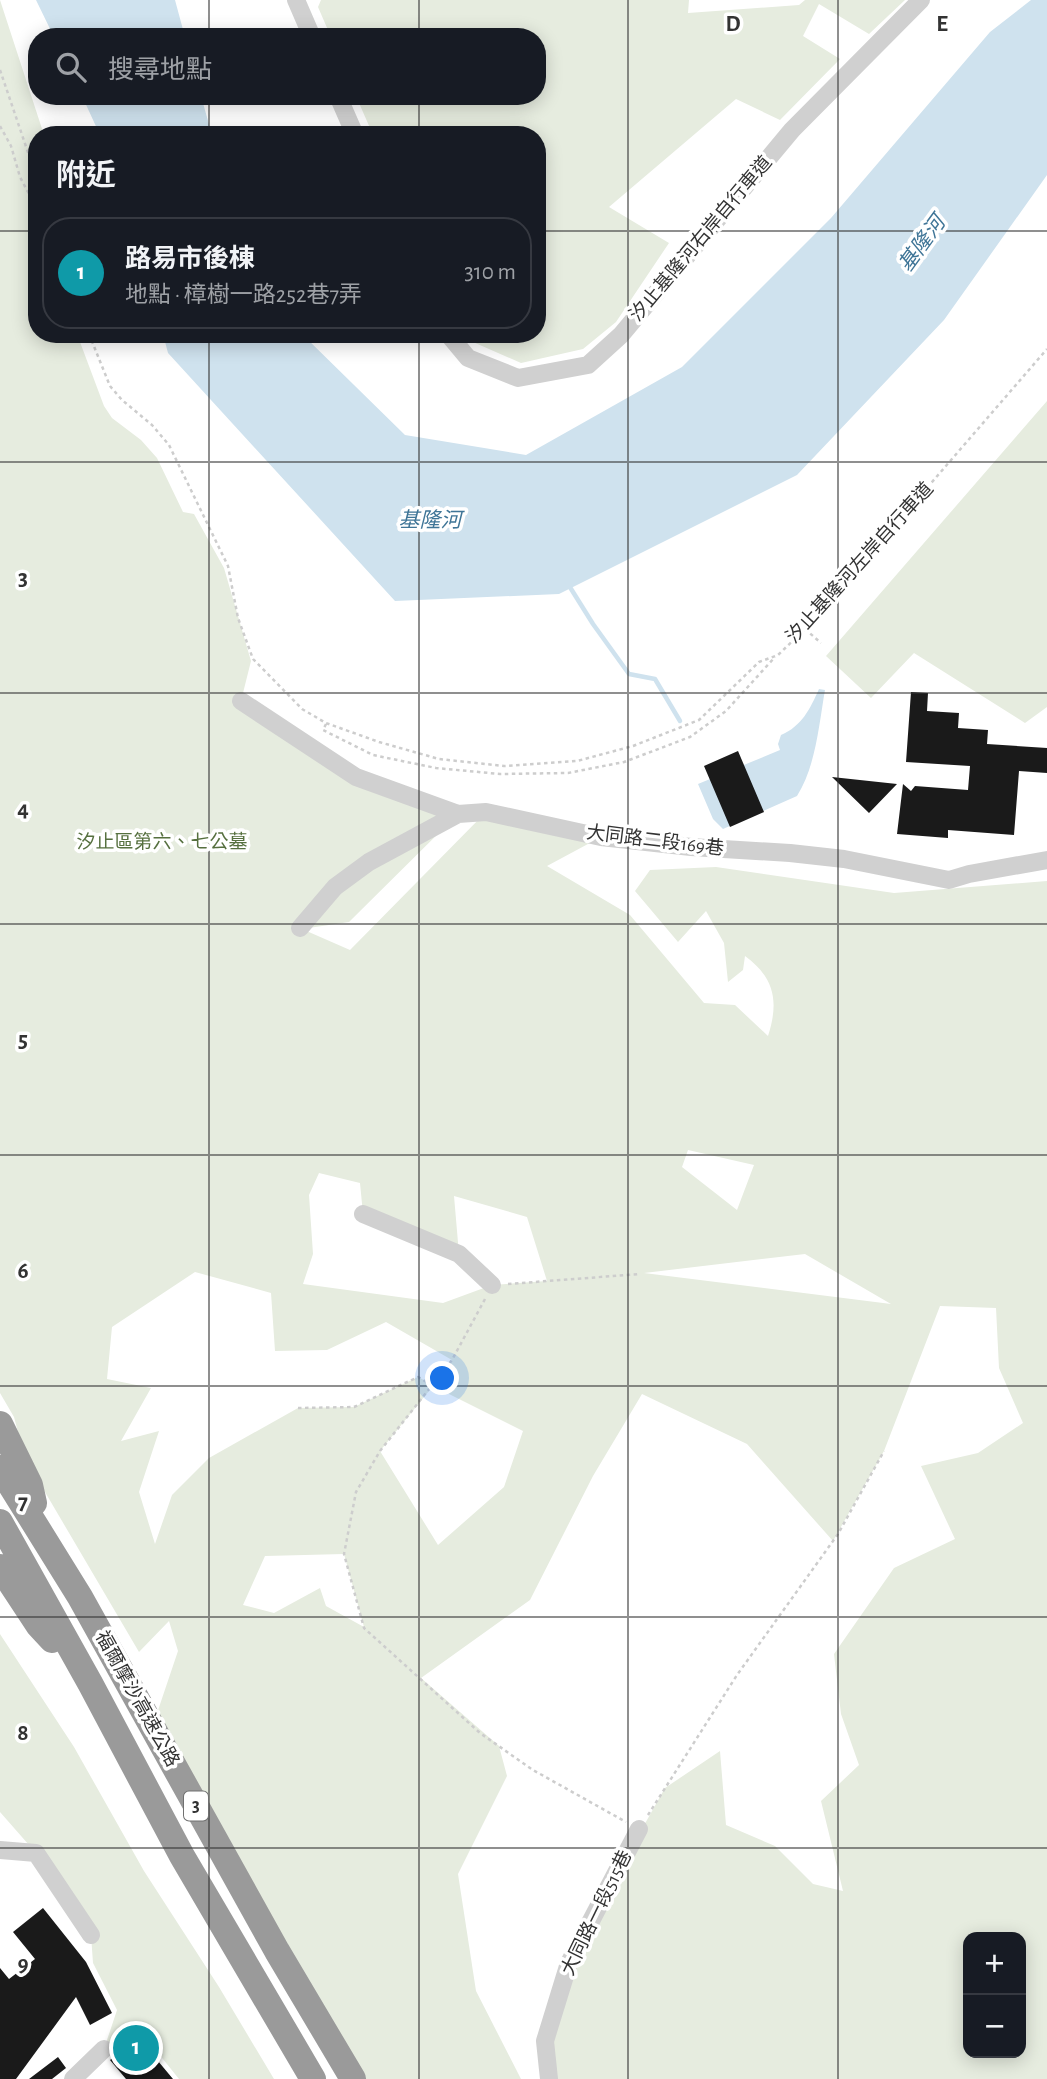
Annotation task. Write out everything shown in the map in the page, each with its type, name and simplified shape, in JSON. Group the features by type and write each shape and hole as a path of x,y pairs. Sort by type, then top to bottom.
{"highway":[{"path":"0,1424 30,1485 40,1532"},
{"name":"福爾摩沙高速公路","path":"0,1468 80,1597 277,1951 353,2079"},
{"name":"福爾摩沙高速公路","path":"0,1522 182,1856 313,2079"},
{"path":"0,1567 39,1626 90,1683"}],"street":[{"path":"296,0 308,28"},
{"name":"汐止基隆河右岸自行車道","path":"456,343 468,358 518,378 588,365 621,335 792,130 921,0"},
{"path":"342,105 351,126"},
{"path":"241,701 356,777 458,814"},
{"name":"大同路二段169巷","path":"300,928 335,887 369,862 458,814 486,812 601,837 844,859 950,880 968,874 1047,860"},
{"path":"363,1214 459,1254 492,1285"},
{"name":"大同路一段515巷","path":"549,2079 545,2040 569,1963 639,1829"},
{"path":"0,1850 36,1853 91,1935"},
{"path":"73,2079 104,2049"}],"path":[{"path":"0,70 28,152"},
{"path":"0,126 11,146 20,177 28,192"},
{"name":"汐止基隆河左岸自行車道","path":"93,343 110,386 152,425 169,445 228,566 238,618 253,659 302,709 326,723 439,759 505,766 577,761 633,746 699,720 759,662 778,655 805,629 1047,349"},
{"path":"805,629 821,643"},
{"path":"326,723 323,730 373,755 436,768 500,774 568,773 624,762 690,737 726,710 778,655"},
{"path":"640,1273 492,1285 452,1360 380,1451 356,1492 344,1554 364,1628 480,1733 533,1770 639,1829 737,1675 838,1534 884,1451"},
{"path":"298,1408 354,1407 418,1377 433,1385"}],"green space":[{"name":"汐止區第六、七公墓","path":"0,0 28,86 28,105 34,105 41,126 28,126 28,343 80,343 104,406 112,418 141,440 157,458 183,512 194,514 224,568 251,661 241,701 356,777 458,814 349,922 302,929 350,950 486,812 601,837 547,866 630,915 704,1003 735,1005 768,1036 773,1002 772,992 763,973 745,956 743,970 728,982 724,943 706,911 678,942 635,891 650,870 716,867 894,893 1047,881 1047,2079 549,2079 545,2041 593,1916 665,1788 720,1751 726,1825 775,1846 813,1884 843,1891 821,1801 859,1765 841,1714 834,1654 894,1568 955,1539 921,1466 978,1453 1023,1423 999,1368 996,1308 940,1306 884,1451 833,1541 747,1444 642,1394 593,1476 530,1600 421,1678 499,1746 507,1776 458,1874 476,1991 521,2079 357,2079 150,1734 178,1651 169,1621 139,1652 25,1458 14,1417 0,1393","holes":["688,1150 754,1165 737,1210 682,1167","319,1173 360,1183 363,1214 459,1254 454,1196 527,1217 547,1281 492,1285 443,1303 303,1284 313,1254 309,1195","805,1254 891,1304 644,1273","195,1272 271,1293 275,1351 327,1350 386,1322 452,1360 433,1385 418,1377 354,1407 298,1408 209,1458 172,1495 155,1544 139,1492 159,1431 121,1441 151,1388 107,1379 112,1327","433,1386 523,1431 504,1487 438,1545 380,1451","344,1554 364,1627 326,1606 320,1588 274,1613 243,1605 265,1556"]},
{"path":"321,0 689,0 688,13 799,5 805,0 905,0 869,34 819,4 803,36 840,59 780,120 736,99 609,207 669,243 616,322 583,349 521,363 475,343 546,343 546,126 369,126 360,105 546,105 546,28 327,28 318,7"},
{"path":"1047,401 1047,707 1025,723 914,653 871,698 826,656"},
{"path":"0,1634 74,1747 144,1871 219,1987 274,2079 179,2079 138,2028 104,2049 117,2010 93,1963 91,1935 36,1853 0,1812"}],"water":[{"path":"36,0 175,0 183,28 50,28"},
{"name":"基隆河","path":"1031,0 1047,0 1047,175 944,320 797,475 559,594 395,601 168,353 165,343 311,343 405,435 526,455 682,367 831,218 990,32"},
{"path":"86,105 204,105 209,126 96,126"},
{"path":"819,689 825,690 816,744 809,772 797,796 723,829 713,819 698,784 780,750 778,744 781,735 800,722"}],"building":[{"path":"911,692 928,693 927,711 959,713 958,728 988,730 987,744 1047,748 1047,773 1019,771 1014,835 948,830 948,838 897,834 903,784 911,791 915,786 968,790 970,766 906,762"},
{"path":"738,751 764,812 730,827 704,766"},
{"path":"832,777 897,784 869,813"},
{"path":"43,1908 86,1962 112,2013 90,2025 76,1997 16,2079 0,2079 0,1968 9,1979 35,1959 13,1932"},
{"path":"138,2037 173,2079 126,2079 110,2060"},
{"path":"58,2057 66,2068 52,2079 29,2079"}],"waterway":[{"path":"568,584 629,674 655,679 680,721"}],"place":[{"name":"路易市後棟","path":"136,2048"}]}
